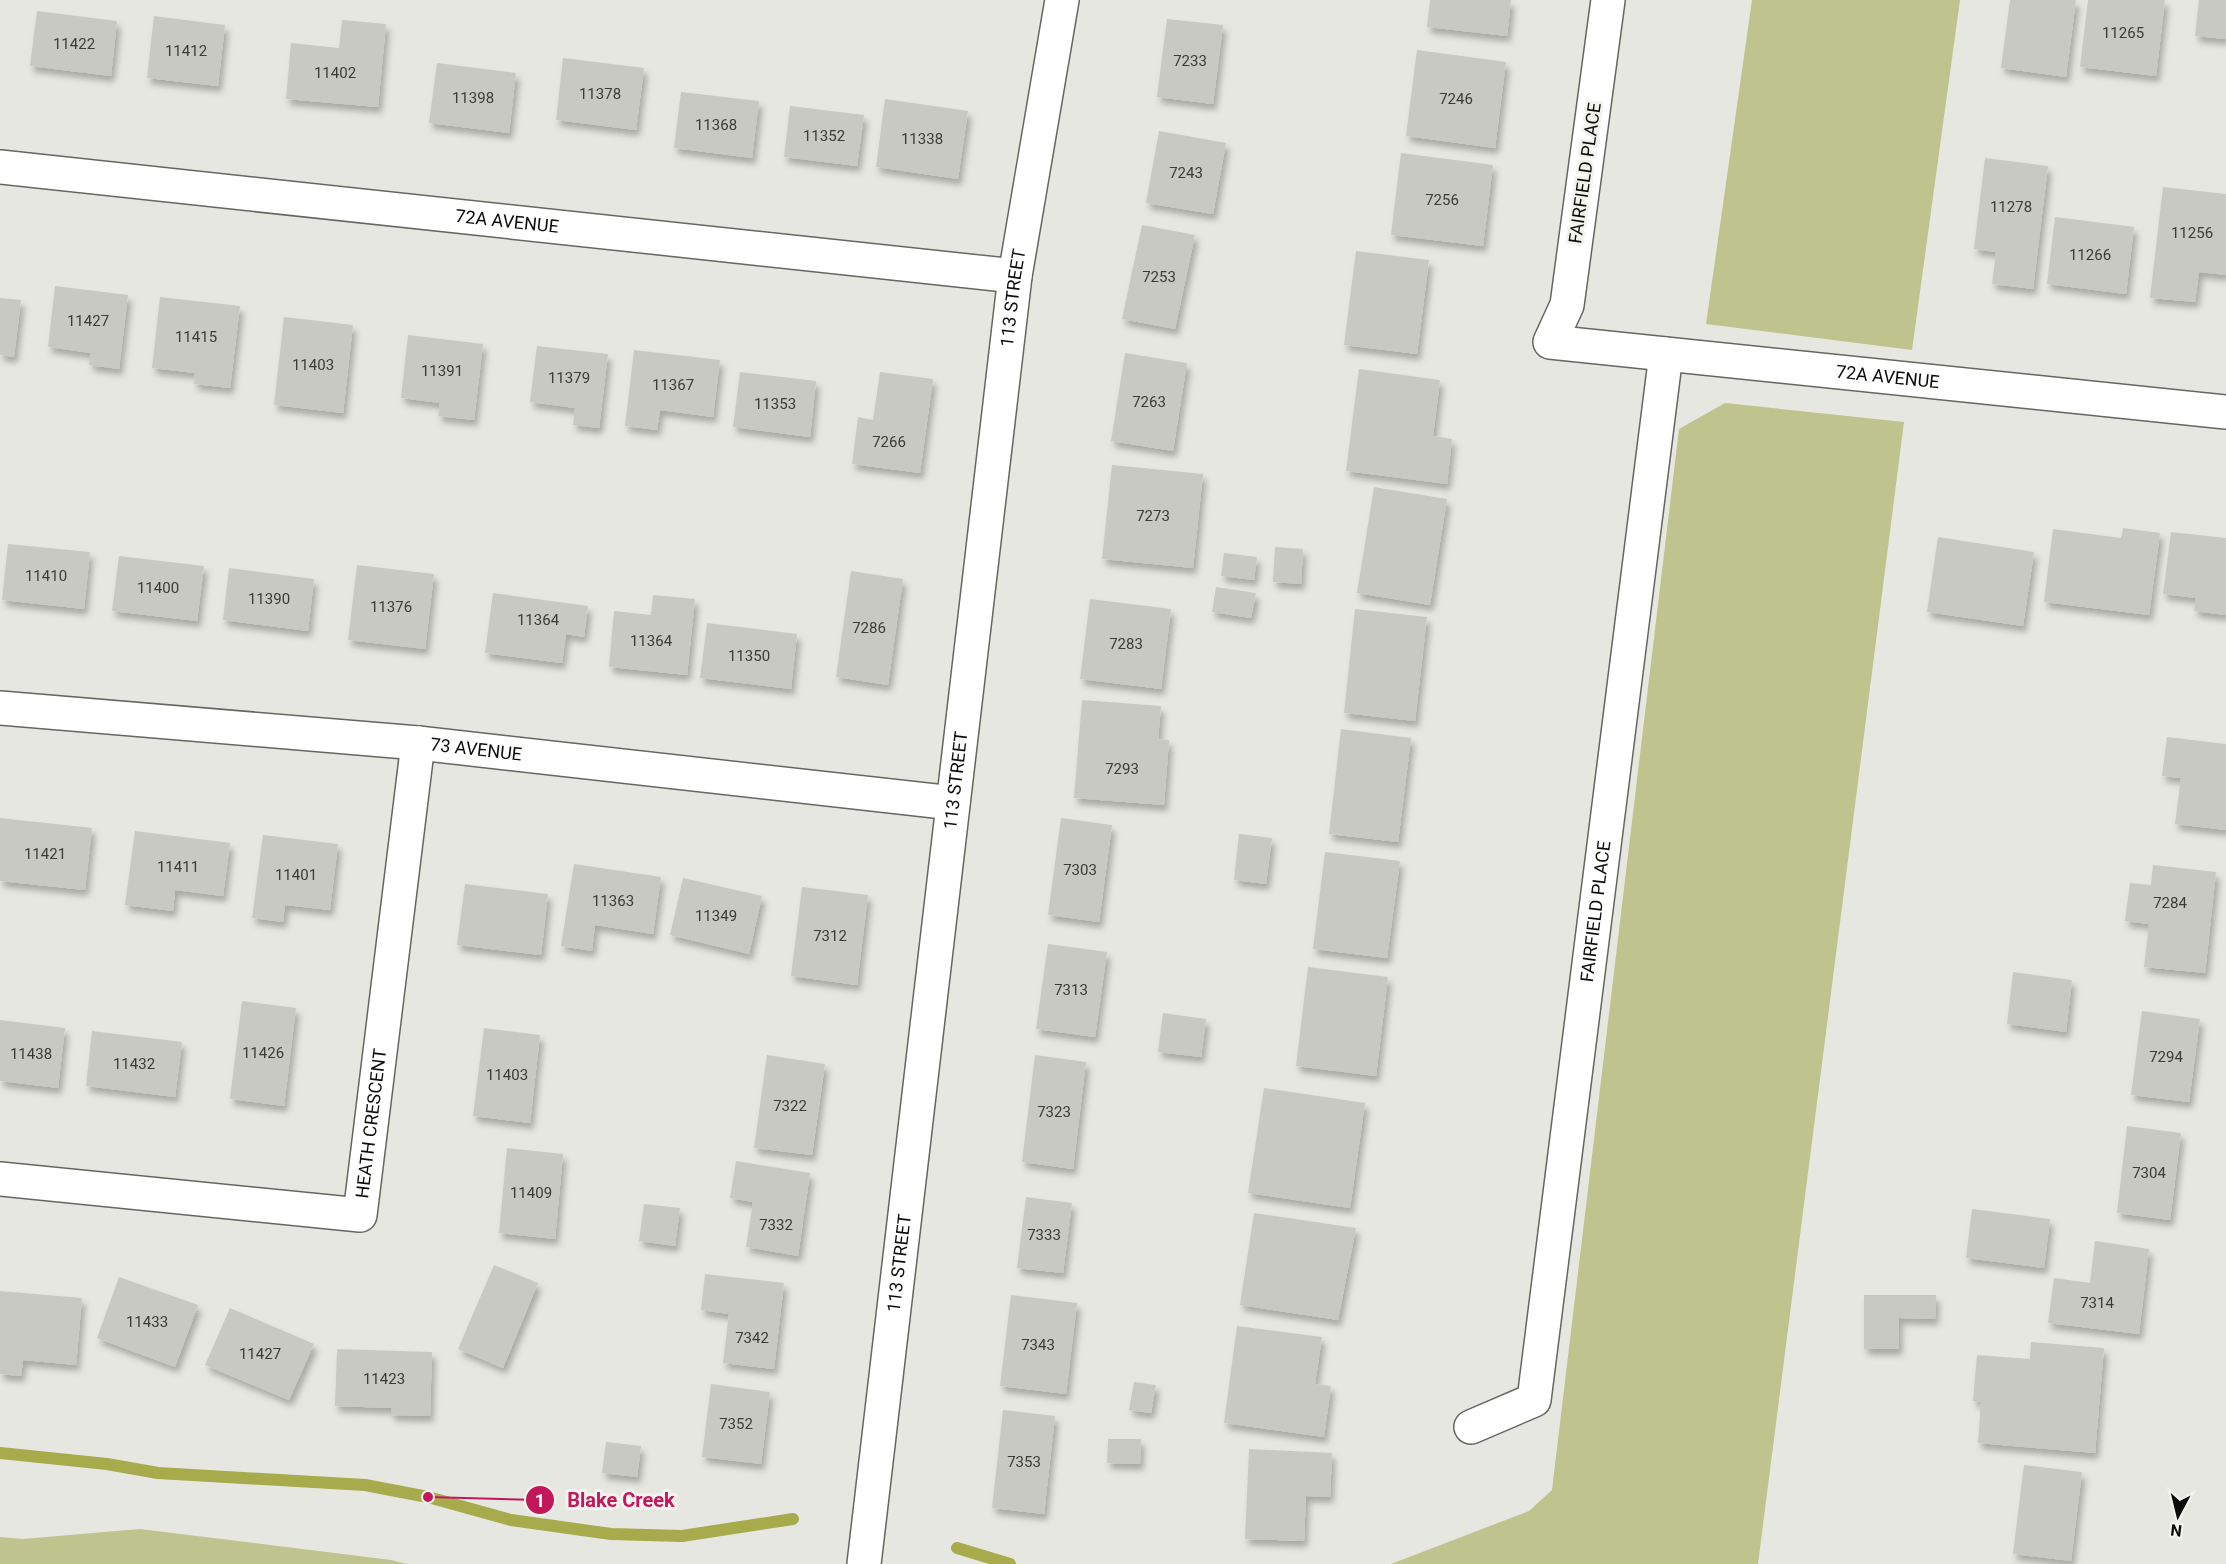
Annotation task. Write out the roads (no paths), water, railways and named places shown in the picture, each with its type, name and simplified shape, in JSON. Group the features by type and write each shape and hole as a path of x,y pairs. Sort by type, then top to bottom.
{"street":[{"name":"113 STREET","path":"864,1564 1015,276 1062,0"},
{"name":"FAIRFIELD PLACE","path":"1550,342 1567,305 1608,0"},
{"name":"72A AVENUE","path":"0,167 1015,276"},
{"name":"72A AVENUE","path":"1550,342 2226,412"},
{"name":"FAIRFIELD PLACE","path":"1471,1427 1534,1400 1666,354"},
{"name":"73 AVENUE","path":"0,708 418,743 953,802"},
{"name":"HEATH CRESCENT","path":"0,1179 360,1215 418,743"}],"waterway":[{"path":"0,1453 107,1464 158,1473 365,1485 428,1497 511,1520 611,1534 682,1536 793,1519"},
{"path":"957,1548 1010,1564"}],"place":[{"name":"Blake Creek","path":"428,1497"}]}
